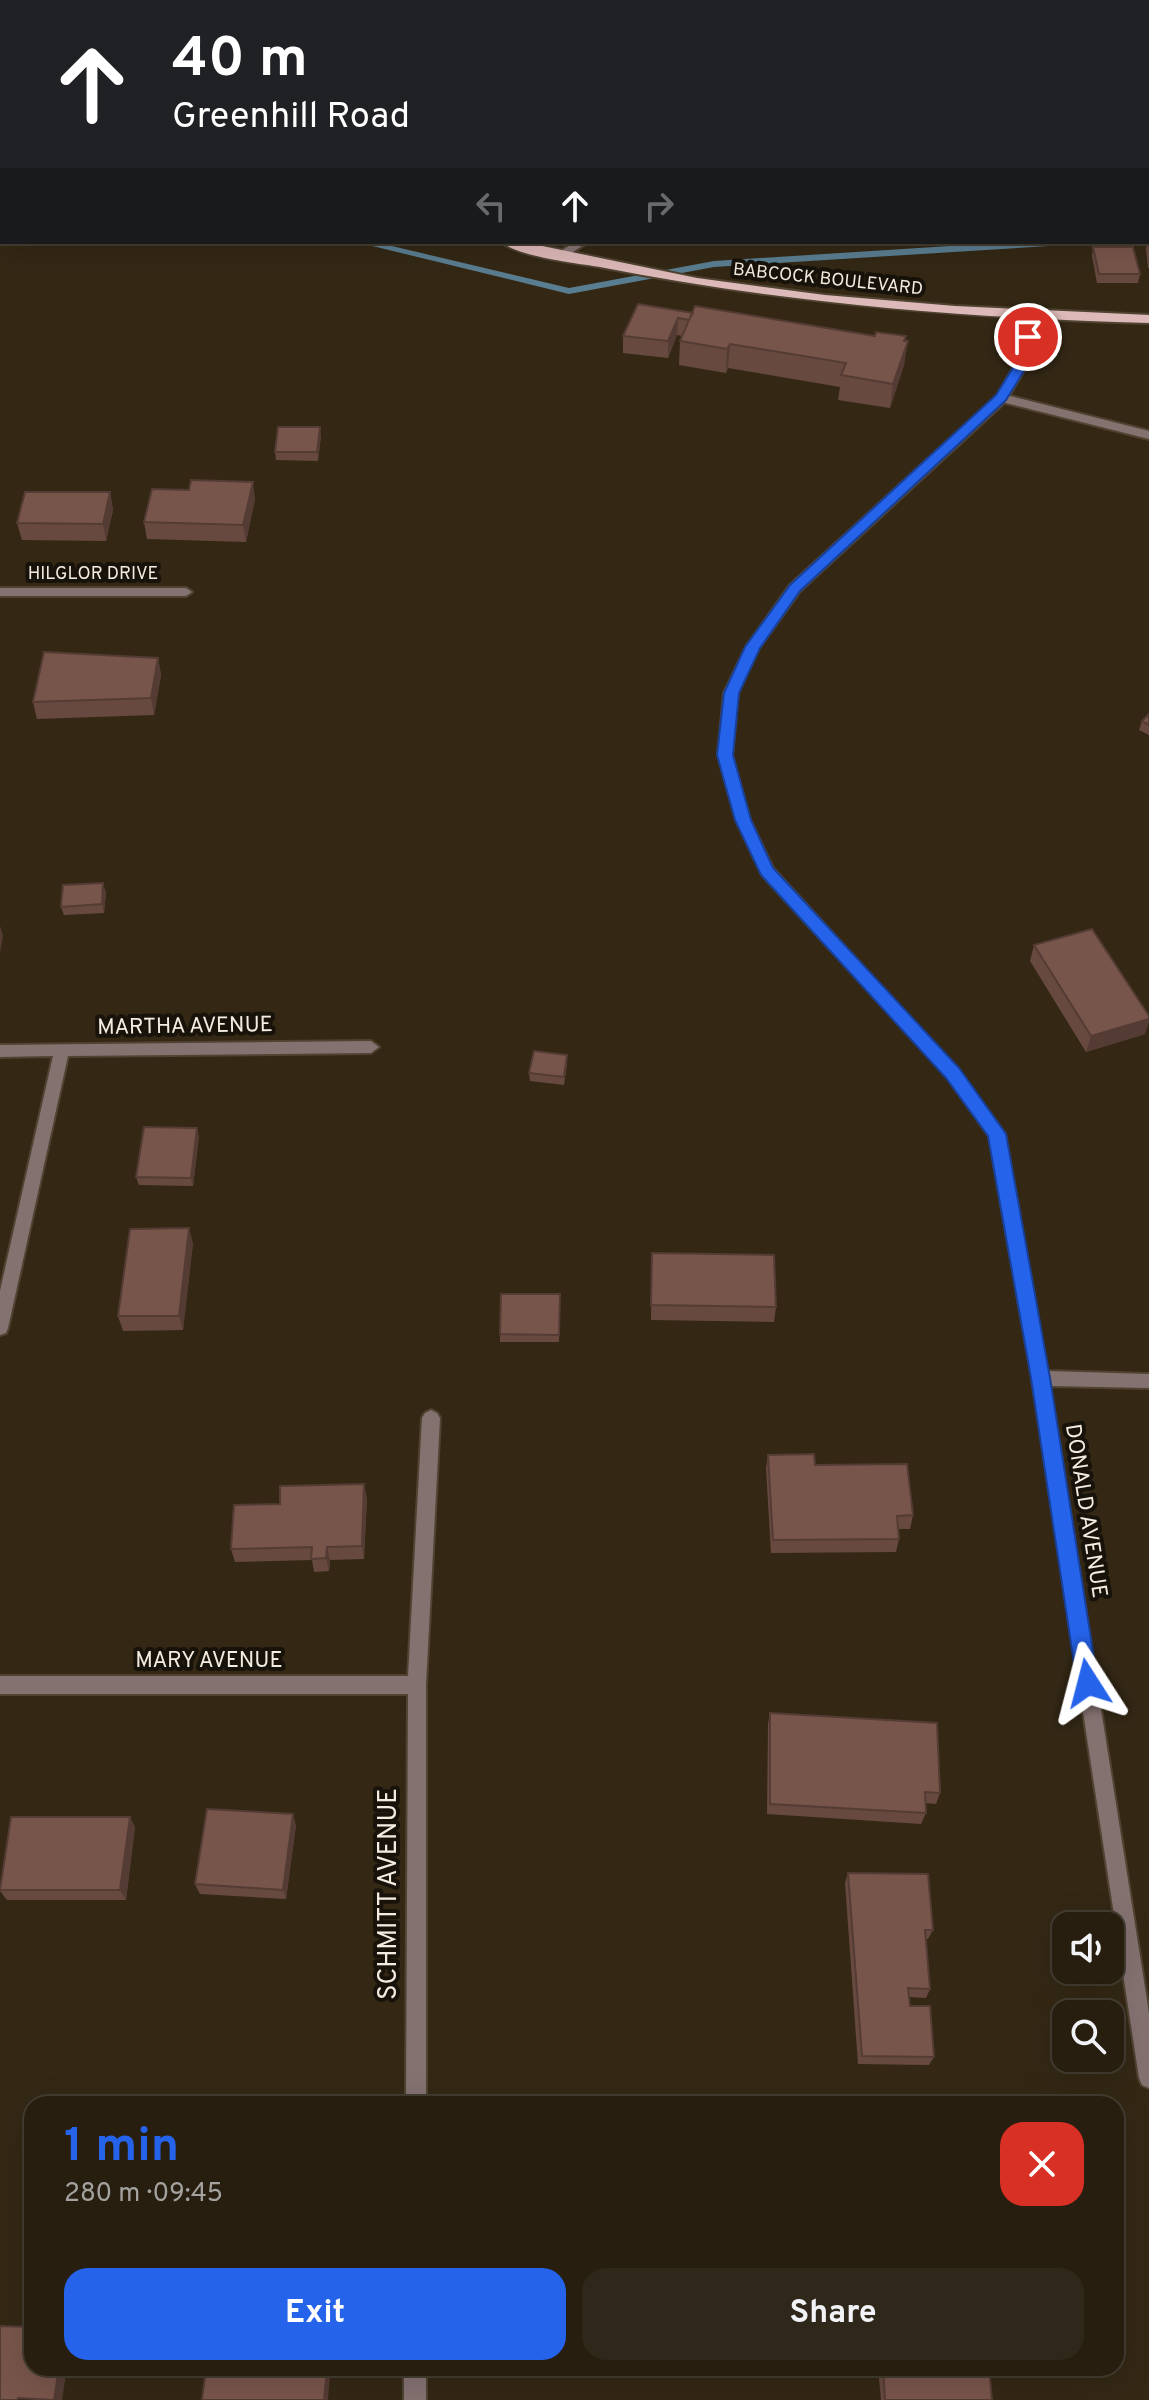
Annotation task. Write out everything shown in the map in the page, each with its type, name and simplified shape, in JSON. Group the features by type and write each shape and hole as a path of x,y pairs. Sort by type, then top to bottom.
{"main road":[{"name":"BABCOCK BOULEVARD","path":"515,244 560,256 720,287 822,300 1031,316 1149,319"}],"street":[{"path":"560,256 580,244"},
{"name":"DONALD AVENUE","path":"1031,316 1025,358 1002,398 795,588 753,647 731,693 725,755 743,820 767,871 952,1073 997,1134 1040,1378 1149,2078"},
{"path":"1002,398 1149,435"},
{"name":"HILGLOR DRIVE","path":"0,592 186,592"},
{"name":"MARTHA AVENUE","path":"0,1051 371,1047"},
{"path":"0,1328 62,1051"},
{"path":"1040,1378 1149,1381"},
{"name":"SCHMITT AVENUE","path":"416,2096 417,1685 431,1418"},
{"name":"MARY AVENUE","path":"0,1685 417,1685"},
{"path":"415,2376 415,2400"}],"building":[{"path":"1093,247 1133,247 1140,274 1099,274"},
{"path":"638,304 693,313 689,320 678,318 668,341 623,336"},
{"path":"695,306 875,336 876,332 906,336 904,341 908,341 893,384 841,375 846,363 730,344 727,349 680,341"},
{"path":"278,427 320,427 317,452 275,452"},
{"path":"191,480 253,482 243,525 144,522 152,489 189,490"},
{"path":"25,492 110,492 103,524 17,523"},
{"path":"44,652 158,658 151,698 33,702"},
{"path":"103,883 102,904 61,907 63,885"},
{"path":"1092,929 1149,1019 1091,1036 1034,945"},
{"path":"534,1051 567,1055 564,1077 529,1073"},
{"path":"144,1127 197,1128 191,1178 136,1177"},
{"path":"189,1228 179,1316 118,1316 130,1229"},
{"path":"652,1253 774,1255 776,1307 651,1305"},
{"path":"501,1294 560,1294 559,1335 500,1334"},
{"path":"814,1454 815,1465 907,1464 913,1515 897,1516 899,1539 773,1540 768,1455"},
{"path":"364,1484 362,1546 327,1547 326,1558 311,1559 312,1547 231,1549 234,1505 280,1504 280,1486"},
{"path":"770,1713 937,1723 940,1793 925,1792 926,1813 770,1804"},
{"path":"207,1809 293,1814 283,1890 195,1884"},
{"path":"11,1817 130,1817 120,1890 0,1890"},
{"path":"848,1873 928,1874 933,1930 925,1930 930,1989 908,1988 910,2006 930,2006 934,2057 862,2056"},
{"path":"0,2326 24,2327 24,2376 58,2376 54,2400 0,2400"},
{"path":"205,2376 326,2376 324,2400 202,2400"},
{"path":"884,2376 990,2376 992,2400 885,2400"}],"waterway":[{"path":"369,244 569,291 714,264 1033,244"}],"route":[{"path":"1028,337 1025,358 1002,398 795,588 753,647 731,693 725,755 743,820 767,871 952,1073 997,1134 1040,1378 1088,1683"}]}
